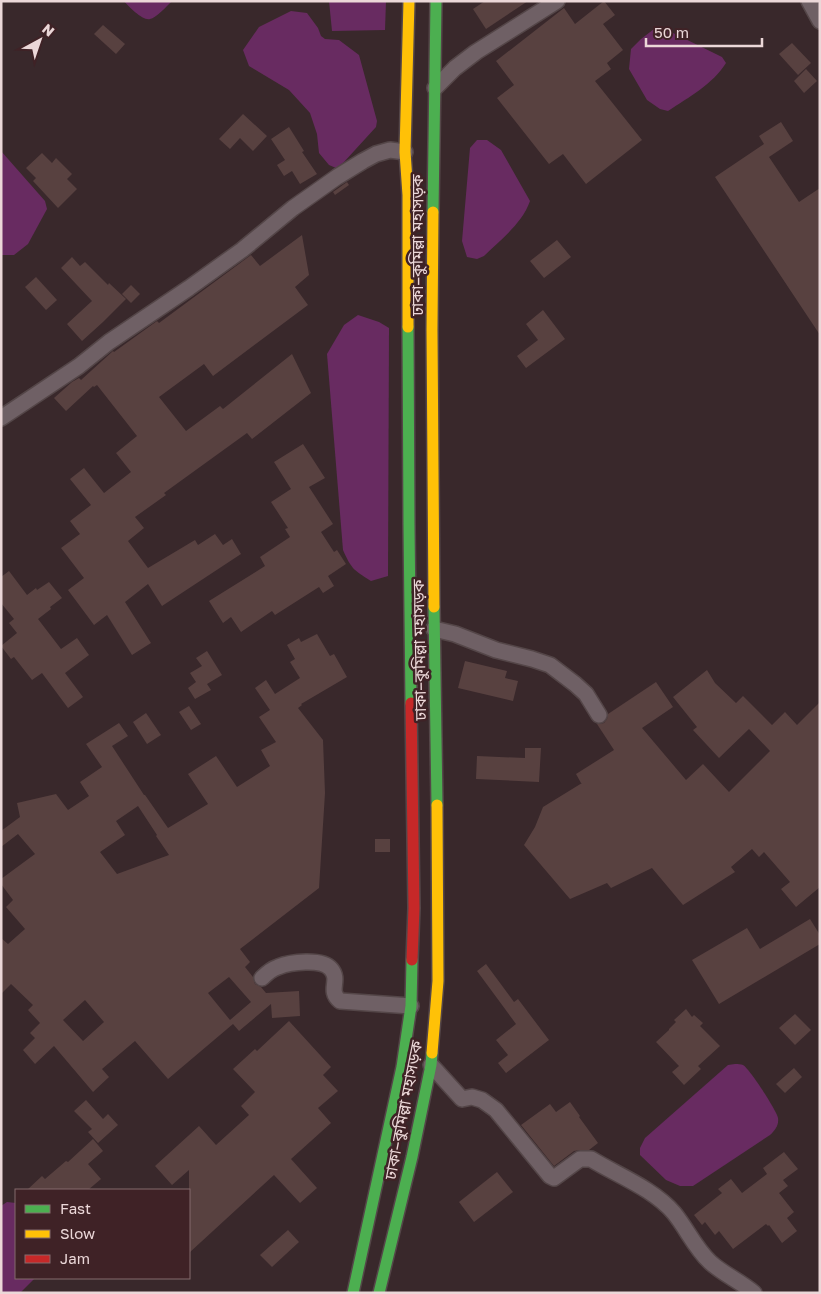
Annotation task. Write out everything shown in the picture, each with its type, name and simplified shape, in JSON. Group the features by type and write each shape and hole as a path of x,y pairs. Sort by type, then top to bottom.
{"highway":[{"name":"ঢাকা–কুমিল্লা মহাসড়ক","path":"353,1293 402,1067 411,1006 414,908 409,516 408,195 405,152 409,1"},
{"name":"ঢাকা–কুমিল্লা মহাসড়ক","path":"379,1293 412,1157 431,1065 438,981 432,330 436,1"}],"street":[{"path":"435,88 455,68 476,52 557,1"},
{"path":"809,1 820,21"},
{"path":"1,418 79,366 109,342 242,250 293,208 337,176 376,154 390,150 405,152"},
{"path":"434,629 455,634 496,650 550,665 586,694 599,715"},
{"path":"262,978 276,967 292,963 316,963 331,969 335,976 335,997 340,1001 411,1006"},
{"path":"431,1065 462,1099 472,1097 482,1100 496,1110 550,1176 554,1178 580,1159 591,1159 651,1193 673,1212 696,1246 709,1261 720,1271 747,1286 754,1293"}],"shaded area":[{"path":"124,1 172,1 161,12 147,19 136,13"},
{"path":"329,1 386,1 385,30 332,31"},
{"path":"291,11 307,13 318,28 321,36 325,39 339,40 359,55 377,121 376,127 344,162 336,168 329,165 319,153 317,134 310,113 289,90 249,66 243,50 259,27"},
{"path":"654,29 669,31 722,57 726,63 721,71 707,84 668,111 660,109 647,100 629,69 631,49"},
{"path":"477,140 487,140 501,150 530,201 522,217 510,231 484,256 477,259 467,257 462,241 470,148"},
{"path":"1,151 45,201 47,209 28,244 14,255 1,255"},
{"path":"358,315 379,322 389,328 388,576 371,581 353,568 343,550 327,354 344,325"},
{"path":"735,1064 746,1068 762,1090 778,1118 776,1127 770,1135 693,1186 680,1186 666,1180 640,1155 640,1148 645,1138 728,1065"},
{"path":"7,1202 15,1203 15,1279 34,1279 20,1293 1,1293 1,1206"}],"building":[{"path":"485,1 528,1 486,29 473,9"},
{"path":"604,1 615,15 603,24 623,50 607,63 611,69 595,81 642,140 586,184 563,154 549,164 497,98 514,85 496,61 564,8 575,24"},
{"path":"103,25 125,44 116,54 94,34"},
{"path":"792,43 811,63 798,75 779,54"},
{"path":"806,69 817,81 804,93 794,81"},
{"path":"243,114 267,136 253,151 240,138 230,149 219,139"},
{"path":"781,122 793,141 769,157 799,202 820,188 820,335 715,177 764,144 759,136"},
{"path":"289,127 304,151 302,152 317,174 300,184 292,171 284,176 277,165 285,160 271,139"},
{"path":"42,153 52,163 56,158 72,174 67,179 77,189 58,208 33,181 36,178 26,168"},
{"path":"347,182 349,185 335,195 333,192"},
{"path":"302,235 309,275 295,287 308,305 213,376 204,364 159,397 186,431 220,406 223,409 292,354 311,393 252,439 247,433 164,493 166,495 135,517 144,528 128,541 148,568 195,540 198,545 215,534 223,545 232,539 241,554 162,606 148,584 125,602 151,643 132,655 107,615 94,625 68,590 84,578 61,548 80,534 70,521 91,505 70,479 84,468 104,493 131,472 116,453 137,436 97,385 93,386 66,411 54,398 72,382 79,378 81,380 113,351 157,321 159,323 251,255 260,266"},
{"path":"557,240 571,257 544,278 530,261"},
{"path":"72,257 80,266 85,262 108,285 109,283 126,299 82,341 67,324 92,301 61,268"},
{"path":"36,277 57,300 46,310 25,287"},
{"path":"131,285 140,294 131,303 122,294"},
{"path":"543,310 565,339 526,368 517,356 538,340 526,324"},
{"path":"303,444 325,478 309,487 333,524 321,532 334,552 337,550 346,564 328,576 334,586 323,593 319,587 275,615 272,611 241,632 231,617 223,623 209,601 265,566 260,557 290,537 285,529 288,528 271,502 291,489 274,462"},
{"path":"9,571 27,595 49,582 62,598 38,619 61,649 77,638 89,655 65,673 83,697 68,708 42,673 32,680 14,657 11,659 1,646 17,633 9,623 14,619 1,603 1,577"},
{"path":"317,634 330,656 334,654 347,677 301,704 298,708 323,740 325,793 319,888 240,949 250,962 245,967 253,977 255,984 266,993 299,991 300,1016 272,1018 271,1004 239,1031 233,1024 168,1079 135,1041 102,1069 109,1077 93,1092 54,1046 35,1064 23,1050 35,1038 30,1033 40,1023 28,1010 33,1005 11,984 1,994 1,938 8,944 25,929 6,907 13,900 1,884 1,879 35,854 18,834 1,847 1,831 20,817 17,803 56,794 68,810 89,796 80,782 102,767 86,744 119,723 128,736 112,746 168,828 208,804 188,774 216,756 237,787 270,766 261,750 276,742 259,717 270,710 255,688 266,680 275,694 300,678 290,662 295,659 287,645 299,638 301,642","holes":["138,806 169,855 117,874 100,852 125,835 116,821","229,977 251,1002 230,1020 208,993","85,1000 104,1022 83,1041 63,1020"]},
{"path":"207,651 222,675 207,684 211,690 195,699 188,688 196,682 190,673 202,666 196,658"},
{"path":"465,661 507,671 505,678 518,681 513,701 458,688"},
{"path":"707,670 715,683 736,703 743,696 772,725 785,712 797,725 820,702 820,887 796,907 781,889 790,882 764,852 759,857 752,849 731,867 735,872 683,905 652,868 611,888 607,883 570,899 524,845 535,827 543,807 582,783 576,774 614,750 597,724 604,723 608,714 656,682 673,707 642,728 686,780 703,764 729,792 770,751 749,729 719,758 693,730 697,727 673,697"},
{"path":"189,706 201,724 191,730 179,712"},
{"path":"146,713 161,735 147,744 133,722"},
{"path":"525,748 541,748 539,782 476,779 477,756 525,758"},
{"path":"375,839 390,839 390,852 375,852"},
{"path":"810,919 820,935 820,944 719,1004 692,960 747,928 760,949"},
{"path":"486,964 514,1002 518,999 549,1040 506,1073 498,1063 508,1055 496,1040 516,1024 477,971"},
{"path":"686,1009 692,1017 694,1015 703,1023 700,1026 720,1046 698,1066 701,1069 684,1085 672,1072 679,1066 656,1042 669,1030 676,1022 674,1020"},
{"path":"795,1014 811,1030 795,1045 779,1028"},
{"path":"289,1021 331,1067 323,1075 338,1091 318,1108 331,1123 291,1159 317,1188 300,1203 274,1175 190,1252 189,1170 172,1185 155,1166 199,1126 216,1145 249,1115 241,1106 255,1092 233,1069 255,1049 257,1051"},
{"path":"794,1068 802,1077 785,1093 776,1084"},
{"path":"86,1100 103,1119 108,1114 118,1125 98,1143 88,1132 92,1129 74,1111"},
{"path":"570,1102 598,1143 589,1150 574,1151 554,1166 521,1125 550,1104 556,1112"},
{"path":"93,1139 103,1151 88,1164 101,1179 89,1189 28,1189 42,1176 45,1179 66,1161 68,1162"},
{"path":"784,1152 798,1169 783,1180 788,1186 779,1193 794,1212 787,1218 797,1231 782,1243 769,1225 766,1224 733,1249 719,1231 715,1235 705,1222 702,1225 694,1215 722,1193 718,1189 731,1179 742,1193 767,1174 763,1168"},
{"path":"497,1172 513,1192 474,1222 459,1202"},
{"path":"288,1230 299,1242 272,1267 260,1255"}],"traffic: fast":[{"path":"433,212 436,1"},
{"path":"408,327 411,703"},
{"path":"434,607 437,805"},
{"path":"353,1293 402,1067 411,1006 412,960"},
{"path":"379,1293 412,1157 432,1053"}],"traffic: slow":[{"path":"408,327 408,195 405,152 409,1"},
{"path":"433,212 434,607"},
{"path":"432,1053 438,981 437,805"}],"traffic: jam":[{"path":"411,703 414,908 412,960"}]}
